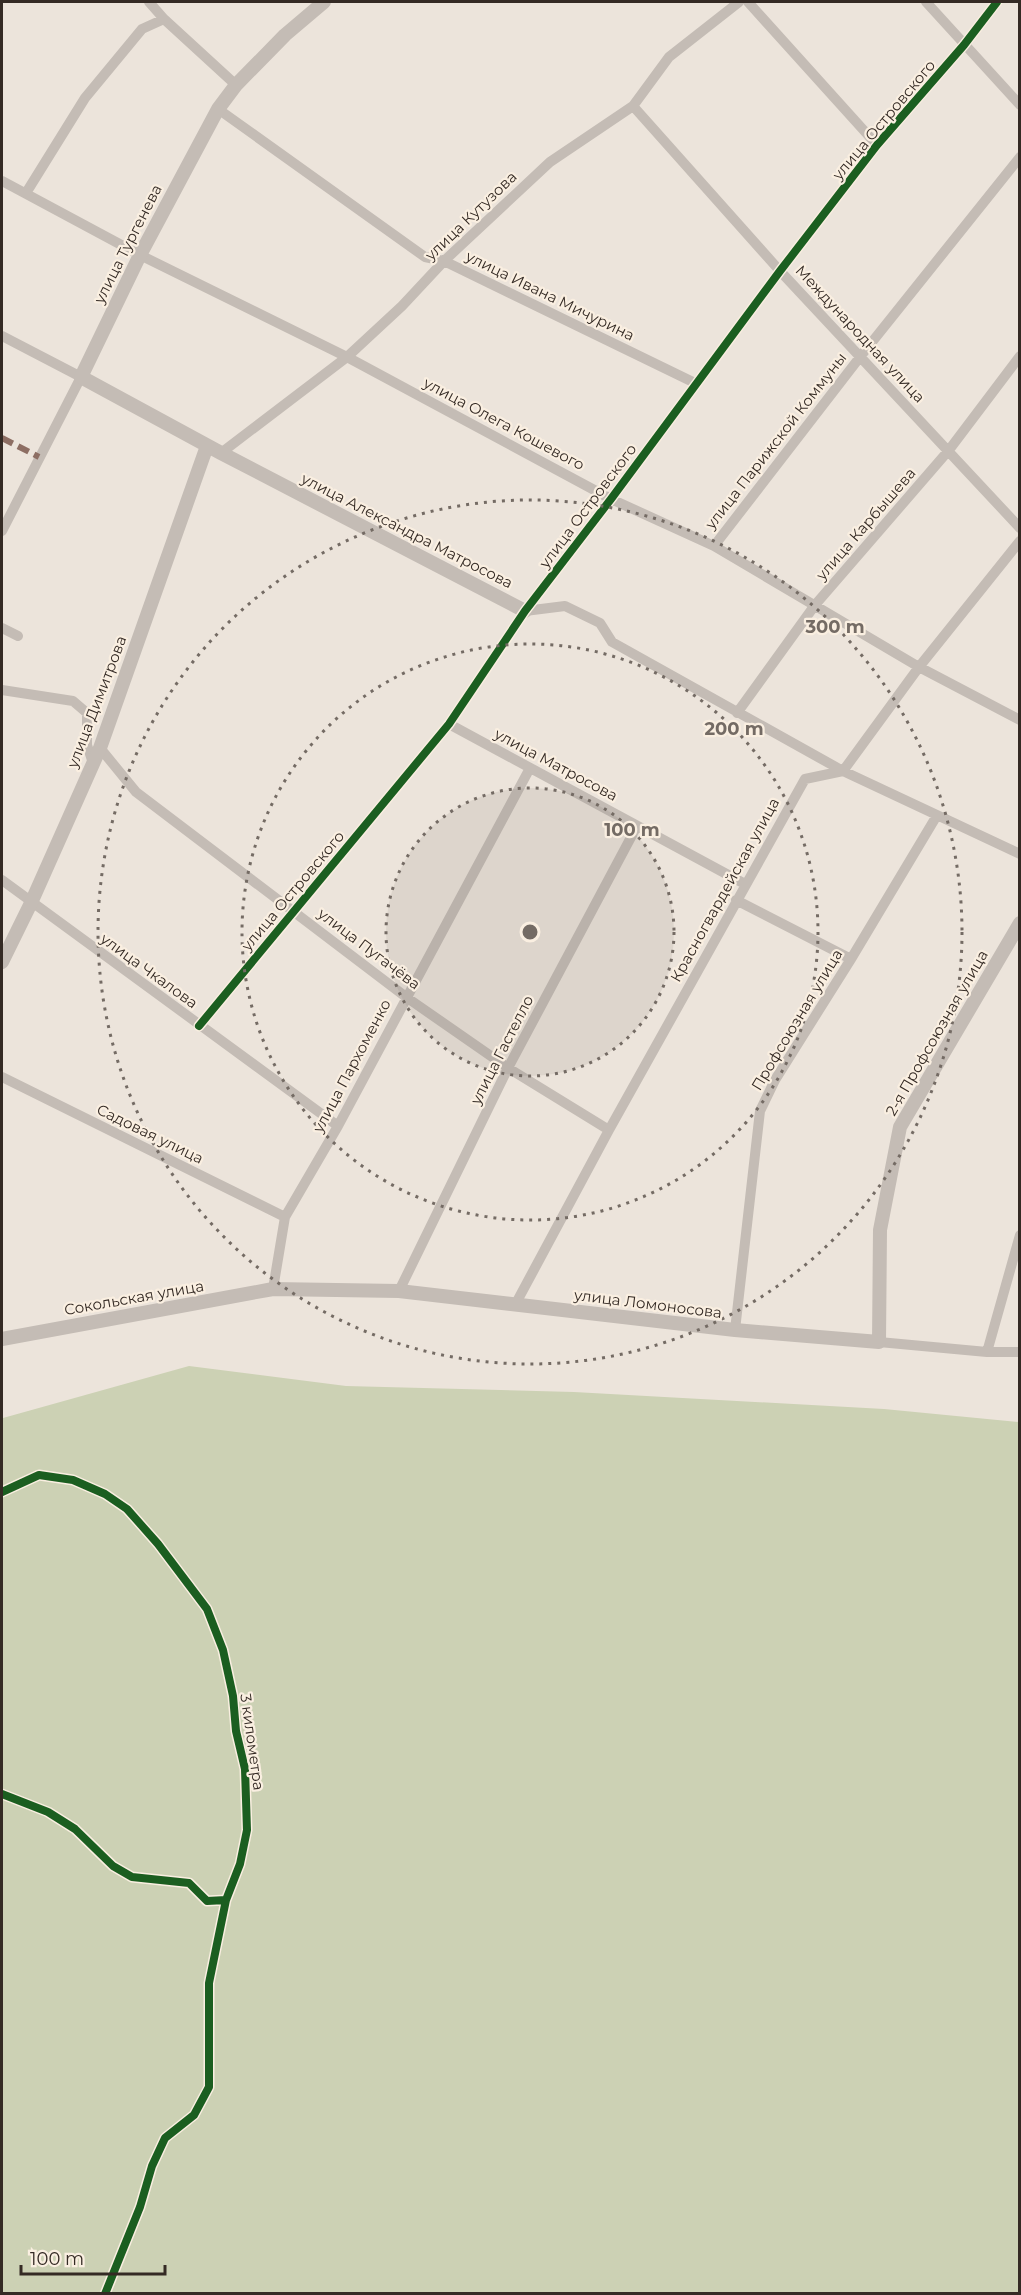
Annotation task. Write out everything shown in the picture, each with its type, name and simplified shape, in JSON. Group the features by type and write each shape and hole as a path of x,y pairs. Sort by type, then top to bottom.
{"street":[{"path":"149,2 164,19 236,85"},
{"name":"улица Тургенева","path":"2,531 140,255 218,109 236,85 285,35 324,2"},
{"name":"улица Кутузова","path":"221,453 347,357 402,306 444,261 550,162 633,106 669,57 739,2"},
{"path":"748,2 877,145"},
{"path":"926,2 1020,105"},
{"name":"улица Островского","path":"199,1026 449,724 525,611 780,271 877,145 964,45 997,2"},
{"path":"26,193 85,98 142,28 164,19"},
{"name":"Международная улица","path":"633,106 780,271 1020,528"},
{"name":"улица Ивана Мичурина","path":"218,109 425,257 444,261 695,383"},
{"name":"улица Парижской Коммуны","path":"714,546 860,357 1020,157"},
{"name":"улица Олега Кошевого","path":"2,181 140,255 347,357 611,499 714,546 919,667 1020,720"},
{"name":"улица Александра Матросова","path":"2,336 207,446 525,611"},
{"name":"улица Карбышева","path":"737,713 815,605 949,450 1020,356"},
{"name":"улица Димитрова","path":"2,962 31,903 100,748 207,446"},
{"path":"843,771 919,667 1020,541"},
{"path":"525,611 565,606 600,623 612,642 737,713 843,771 936,817 1020,854"},
{"path":"2,628 18,636"},
{"path":"2,690 73,701 87,713 87,745 93,763"},
{"name":"улица Матросова","path":"449,724 745,884"},
{"name":"улица Пугачёва","path":"100,748 136,792 406,998 508,1068 609,1130"},
{"name":"улица Пархоменко","path":"273,1289 285,1217 338,1126 530,768"},
{"name":"Красногвардейская улица","path":"515,1305 609,1130 805,779 843,771"},
{"name":"Профсоюзная улица","path":"735,1330 760,1111 775,1080 936,817"},
{"name":"улица Гастелло","path":"399,1291 508,1068 637,826"},
{"name":"улица Чкалова","path":"2,880 338,1126"},
{"path":"736,900 851,959"},
{"name":"2-я Профсоюзная улица","path":"879,1342 880,1230 900,1127 1020,923"},
{"name":"Садовая улица","path":"2,1077 285,1217"},
{"path":"987,1352 1020,1235"},
{"name":"улица Ломоносова","path":"273,1289 399,1291 735,1330 987,1352 1020,1352"},
{"name":"Сокольская улица","path":"2,1339 273,1289"}],"green space":[{"path":"189,1366 346,1386 574,1392 884,1409 1019,1422 1019,2293 2,2293 3,1418"}],"marked path":[{"path":"2,438 39,457"}],"cycle path":[{"path":"199,1026 449,724 525,611 780,271 877,145 964,45 997,2"},
{"name":"3 километра","path":"2,1492 39,1475 73,1480 105,1494 127,1509 158,1544 207,1609 223,1650 233,1696 236,1731 245,1769 247,1830 240,1864 226,1900 209,1983 209,2087 194,2115 165,2138 152,2166 140,2207 105,2294"},
{"path":"2,1794 48,1812 75,1829 113,1866 132,1877 189,1883 207,1901 226,1900"}]}
